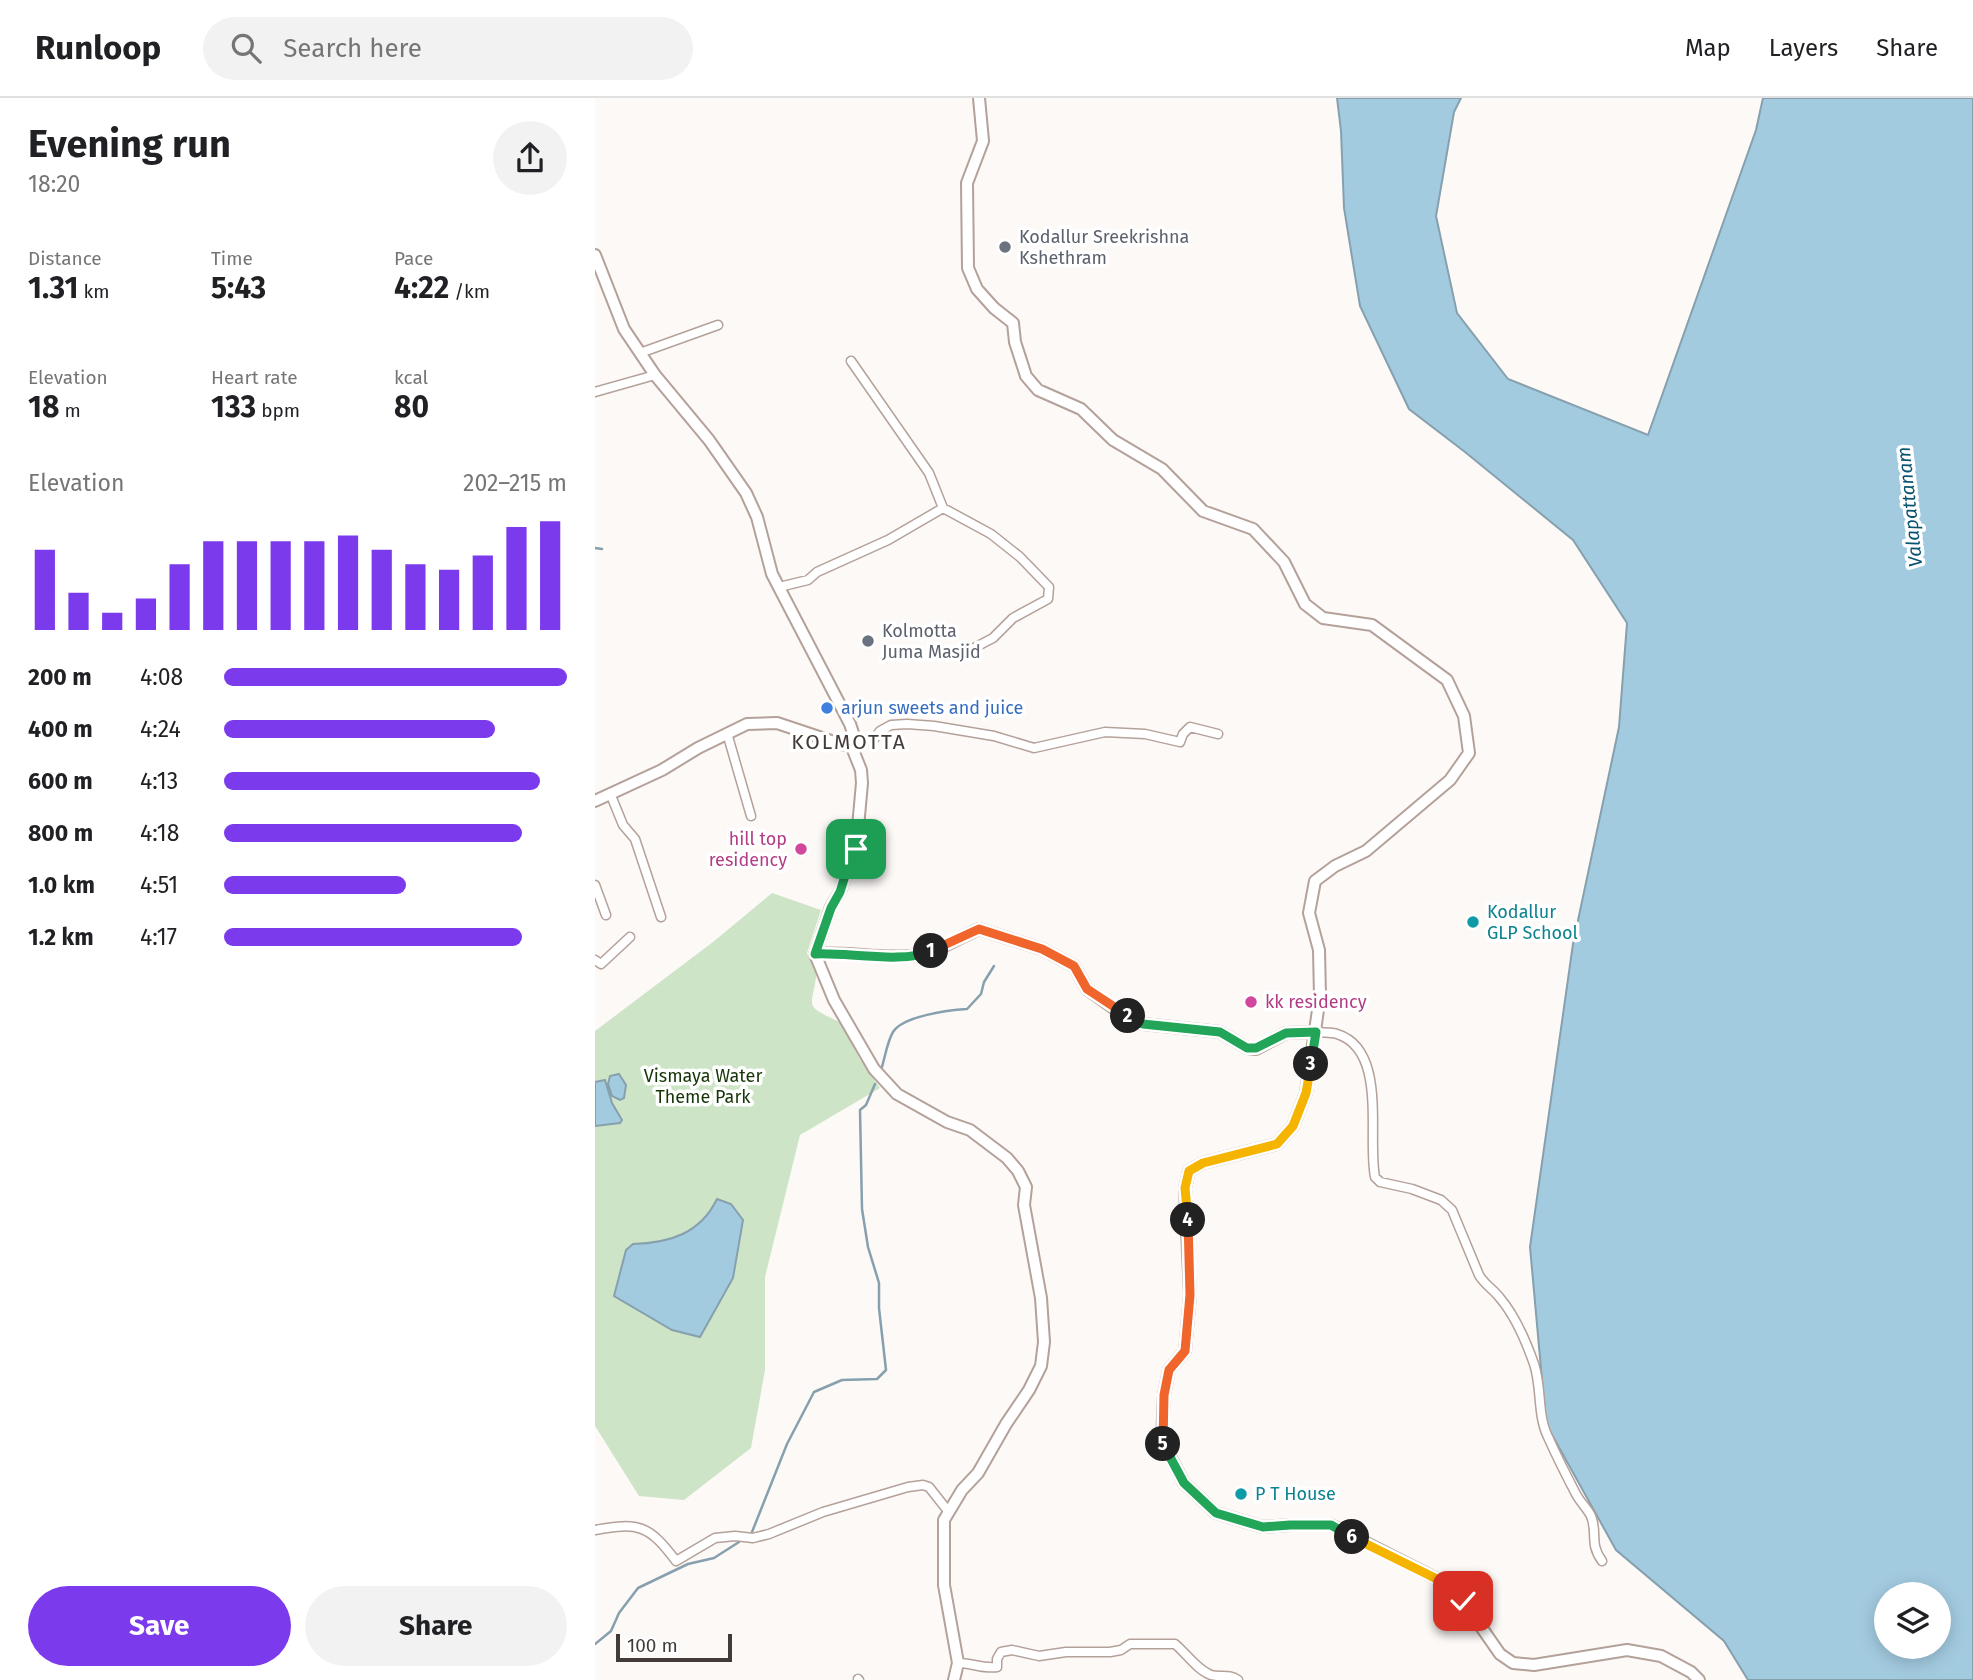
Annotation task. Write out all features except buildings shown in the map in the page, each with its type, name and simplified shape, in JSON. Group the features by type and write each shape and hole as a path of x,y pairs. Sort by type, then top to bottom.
{"street":[{"path":"979,98 983,141 967,183 968,268 977,289 994,309 1013,323 1015,342 1025,376 1038,390 1081,409 1112,440 1162,469 1203,511 1253,530 1284,562 1305,604 1323,618 1372,625 1447,680 1464,716 1469,753 1450,780 1366,851 1335,866 1315,881 1309,913 1319,950 1320,996 1306,1093 1293,1126 1277,1144 1203,1163 1189,1171 1185,1188 1190,1295 1185,1351 1169,1370 1164,1395 1161,1441 1184,1483 1216,1513 1263,1527 1331,1525 1445,1583 1463,1601 1500,1654 1513,1663 1534,1665 1627,1650 1661,1656 1691,1672 1699,1680"},
{"path":"595,255 624,329 655,375 686,409 746,493 757,517 768,561 779,587 841,704 854,736 851,745 861,770 862,783 856,849 815,954 834,1000 874,1069 897,1094 947,1122 970,1130 1007,1158 1026,1187 1024,1205 1041,1298 1044,1342 1041,1366 978,1473 962,1490 944,1520 944,1585 958,1663 954,1680"},
{"path":"640,353 718,325"},
{"path":"851,361 929,473 943,508 991,534 1020,557 1049,587 1048,599 1013,618 993,638 972,649 950,652"},
{"path":"595,392 655,375"},
{"path":"779,587 808,580 817,572 888,540 943,508"},
{"path":"595,801 662,770 747,724 777,723 840,744 851,745 874,739 880,731 891,725 907,724 994,736 1034,748 1105,732 1145,734 1180,742 1190,727 1218,734"},
{"path":"727,733 751,816"},
{"path":"610,793 623,825 635,839 661,916"},
{"path":"595,885 606,915"},
{"path":"815,954 839,952 897,956 926,953 979,929 1042,949 1074,966 1087,989 1115,1009 1143,1024 1220,1032 1247,1048 1256,1048 1286,1033 1337,1034 1350,1041 1360,1049 1367,1060 1375,1177 1380,1182 1412,1189 1441,1200 1452,1210 1479,1275 1485,1285 1496,1292 1505,1303 1522,1332 1538,1379 1545,1428 1560,1466 1567,1473 1576,1494 1591,1517 1594,1549 1602,1561"},
{"path":"595,960 601,964 631,937"},
{"path":"595,1530 633,1525 660,1539 676,1561 715,1538 753,1538 769,1534 865,1498 879,1497 915,1486 929,1487 948,1511"},
{"path":"958,1663 997,1667 1001,1652 1012,1650 1039,1656 1066,1652 1110,1652 1121,1650 1130,1644 1175,1644 1200,1668 1212,1675 1234,1676 1238,1680"}],"green space":[{"name":"Vismaya Water Theme Park","path":"772,893 821,910 807,953 817,970 812,1004 820,1012 842,1023 859,1058 880,1088 800,1135 765,1277 765,1370 751,1448 684,1500 639,1496 595,1426 595,1031 713,942"}],"water":[{"name":"Valapattanam","path":"1337,98 1461,98 1454,112 1436,216 1457,313 1508,379 1648,435 1756,130 1763,98 1973,98 1973,1680 1748,1680 1724,1641 1616,1550 1546,1424 1530,1247 1573,944 1619,727 1627,623 1573,540 1409,409 1360,306 1344,208"},
{"path":"619,1074 626,1085 624,1098 620,1100 612,1096 608,1084 610,1076"},
{"path":"605,1080 612,1103 622,1120 620,1123 595,1126 595,1082"},
{"path":"717,1199 731,1204 743,1220 733,1278 700,1337 672,1330 614,1296 626,1250 633,1244 671,1239 682,1234 702,1221"}],"waterway":[{"path":"595,548 602,549"},
{"path":"881,1070 891,1036 898,1026 927,1015 967,1009 981,994 984,982 994,966"},
{"path":"752,1532 787,1444 814,1392 842,1380 877,1379 886,1370 879,1283 868,1247 862,1209 860,1110 866,1105 875,1084"},
{"path":"595,1644 611,1631 619,1613 638,1588 688,1564 714,1558 739,1542"}],"place":[{"name":"Kodallur Sreekrishna Kshethram","path":"1005,247"},
{"name":"Kolmotta Juma Masjid","path":"868,641"},
{"name":"arjun sweets and juice","path":"827,708"},
{"name":"hill top residency","path":"801,849"},
{"name":"Kodallur GLP School","path":"1473,922"},
{"name":"kk residency","path":"1251,1002"},
{"name":"P T House","path":"1241,1494"}],"district":[{"name":"KOLMOTTA","path":"849,742"}],"route":[{"path":"856,849 815,954 839,952 897,956 926,953 979,929 1042,949 1074,966 1087,989 1115,1009 1143,1024 1220,1032 1247,1048 1256,1048 1286,1033 1316,1032 1306,1093 1293,1126 1277,1144 1203,1163 1189,1171 1185,1188 1190,1295 1185,1351 1169,1370 1164,1395 1161,1441 1184,1483 1216,1513 1263,1527 1331,1525 1445,1583 1463,1601"}]}
